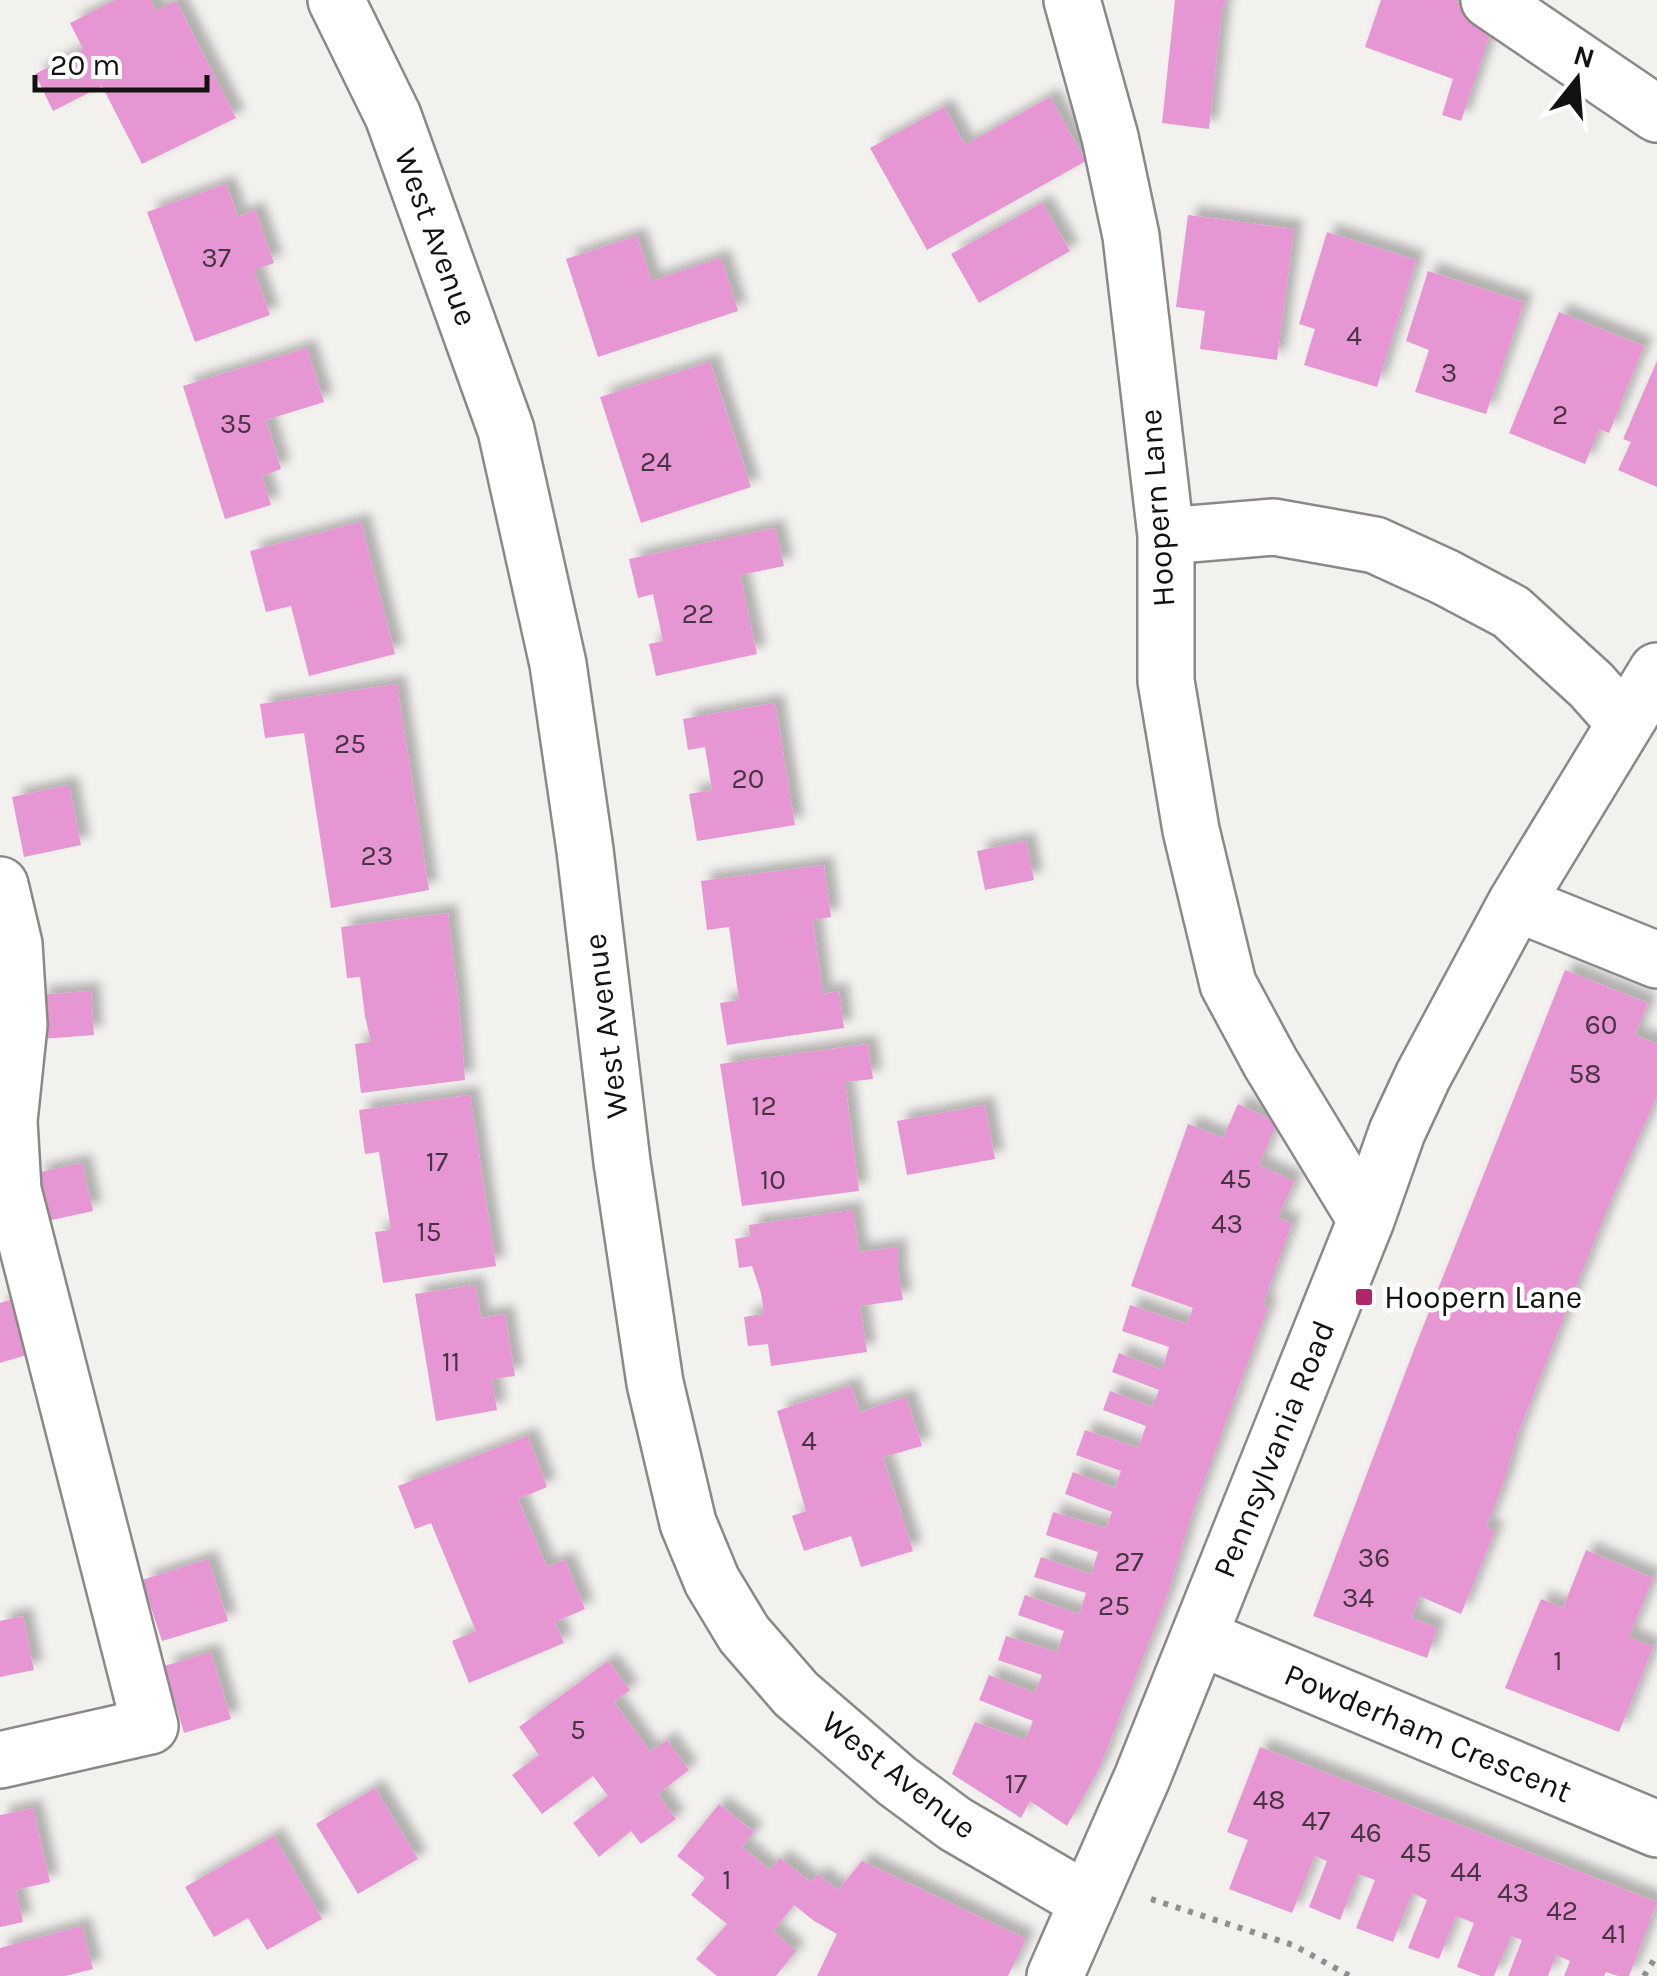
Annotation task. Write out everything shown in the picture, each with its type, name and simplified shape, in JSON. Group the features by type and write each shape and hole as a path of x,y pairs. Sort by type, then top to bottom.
{"street":[{"name":"West Avenue","path":"336,0 392,116 506,430 558,664 585,850 622,1162 655,1383 688,1524 712,1581 744,1634 796,1694 897,1781 955,1824 1092,1891"},
{"name":"Hoopern Lane","path":"1072,0 1110,137 1131,236 1166,536 1166,681 1191,830 1228,984 1270,1062 1366,1220"},
{"path":"1488,0 1657,114"},
{"path":"1166,536 1274,527 1375,545 1445,576 1511,612 1591,685 1624,722"},
{"name":"Pennsylvania Road","path":"1056,1976 1199,1637 1366,1220 1397,1132 1516,902 1657,671"},
{"path":"0,886 14,944 19,1025 8,1120 13,1190 150,1726 0,1760"},
{"path":"1516,902 1657,960"},
{"name":"Powderham Crescent","path":"1199,1637 1657,1829"}],"path":[{"path":"1092,1891 1293,1945 1350,1976"},
{"path":"1644,1976 1657,1955"}],"building":[{"path":"115,0 151,0 156,11 176,1 236,118 142,164 102,86 53,111 35,74 83,49 70,23"},
{"path":"1175,0 1226,0 1209,129 1162,123"},
{"path":"1381,0 1454,0 1493,25 1461,121 1442,115 1453,79 1365,47"},
{"path":"1050,97 1086,161 927,250 870,148 944,107 965,145"},
{"path":"226,184 238,217 255,210 274,263 254,270 270,315 195,342 147,212"},
{"path":"1042,203 1070,251 979,303 951,254"},
{"path":"1188,215 1294,229 1277,360 1200,349 1205,311 1176,307"},
{"path":"1327,232 1416,260 1377,387 1304,365 1315,329 1299,324"},
{"path":"637,236 652,281 721,258 738,311 598,357 566,259"},
{"path":"1428,271 1524,302 1486,414 1415,392 1429,350 1406,341"},
{"path":"1559,312 1644,346 1609,433 1599,429 1585,464 1509,433"},
{"path":"307,348 324,402 266,420 281,469 262,476 271,505 225,519 183,386"},
{"path":"1657,361 1657,487 1618,470 1631,442 1623,439"},
{"path":"710,362 751,487 641,523 600,397"},
{"path":"361,522 395,654 309,676 291,606 266,612 250,551"},
{"path":"775,528 784,566 740,575 757,654 656,676 649,644 663,641 653,594 638,598 629,559"},
{"path":"397,684 429,890 331,908 304,733 265,738 260,704"},
{"path":"775,703 795,825 697,841 689,794 712,790 705,747 688,750 683,719"},
{"path":"69,785 81,845 24,857 12,797"},
{"path":"1026,841 1034,880 985,890 977,851"},
{"path":"824,865 831,917 813,920 823,994 839,991 844,1028 727,1045 720,1003 739,1000 729,927 707,930 701,881"},
{"path":"448,913 465,1080 361,1093 355,1044 371,1042 360,977 347,978 341,927"},
{"path":"1565,970 1648,1003 1635,1035 1657,1044 1657,1096 1607,1209 1518,1433 1486,1527 1495,1531 1461,1614 1419,1596 1412,1618 1437,1628 1427,1658 1313,1616"},
{"path":"91,991 94,1035 41,1039 39,995"},
{"path":"868,1044 873,1079 845,1082 859,1191 742,1206 720,1064"},
{"path":"470,1095 496,1266 383,1283 375,1232 391,1230 379,1152 365,1154 359,1110"},
{"path":"1238,1104 1277,1122 1259,1165 1294,1181 1278,1218 1292,1223 1263,1304 1268,1307 1191,1517 1166,1599 1099,1769 1067,1826 1030,1801 1021,1818 952,1774 975,1722 1025,1740 1033,1721 979,1700 989,1675 1035,1693 1042,1675 998,1660 1006,1636 1057,1652 1064,1631 1018,1615 1025,1595 1079,1614 1086,1593 1034,1577 1041,1557 1091,1574 1098,1552 1046,1535 1053,1512 1106,1528 1112,1512 1065,1494 1073,1472 1115,1488 1121,1471 1076,1455 1085,1430 1138,1448 1146,1426 1103,1410 1110,1391 1152,1407 1159,1390 1112,1372 1119,1353 1162,1370 1169,1347 1122,1331 1130,1305 1187,1324 1193,1308 1131,1286 1188,1124 1223,1138"},
{"path":"985,1105 995,1159 907,1175 897,1121"},
{"path":"82,1163 93,1211 47,1221 36,1173"},
{"path":"853,1210 859,1252 898,1247 903,1300 860,1306 867,1352 771,1366 768,1344 748,1346 744,1317 764,1314 752,1266 739,1268 735,1239 750,1236 749,1225"},
{"path":"475,1285 481,1318 505,1314 515,1376 492,1379 497,1410 436,1421 415,1294"},
{"path":"19,1297 36,1352 0,1363 0,1303"},
{"path":"851,1386 860,1412 906,1397 922,1446 883,1457 913,1551 861,1567 851,1536 804,1551 792,1516 806,1511 777,1411"},
{"path":"528,1436 547,1487 518,1499 547,1567 565,1560 585,1609 555,1622 564,1643 469,1683 452,1641 476,1631 431,1523 415,1529 398,1486"},
{"path":"1586,1550 1653,1578 1629,1637 1653,1647 1619,1732 1505,1688 1541,1599 1563,1608"},
{"path":"208,1559 228,1621 162,1641 142,1580"},
{"path":"23,1616 34,1670 0,1677 0,1621"},
{"path":"211,1652 231,1719 184,1733 164,1666"},
{"path":"608,1661 630,1690 614,1702 650,1752 667,1740 689,1770 658,1794 676,1819 641,1844 631,1831 599,1857 573,1823 608,1796 593,1776 542,1814 512,1775 539,1755 519,1727"},
{"path":"1260,1747 1657,1902 1629,1976 1606,1972 1604,1976 1564,1976 1570,1961 1556,1955 1548,1976 1508,1976 1522,1940 1511,1936 1494,1976 1481,1976 1457,1967 1474,1923 1456,1916 1439,1959 1408,1948 1427,1900 1412,1893 1393,1942 1356,1928 1375,1880 1358,1874 1340,1920 1309,1907 1327,1861 1315,1856 1292,1913 1229,1889 1248,1840 1227,1832"},
{"path":"375,1788 418,1859 358,1894 316,1824"},
{"path":"719,1804 754,1832 742,1847 770,1870 780,1858 812,1883 817,1874 838,1890 862,1861 1026,1939 1008,1976 817,1976 837,1934 794,1905 773,1931 796,1951 776,1976 717,1976 696,1959 727,1924 691,1895 705,1878 677,1856"},
{"path":"33,1808 50,1882 16,1890 23,1922 0,1927 0,1815"},
{"path":"274,1836 322,1919 267,1950 248,1918 214,1937 185,1887"},
{"path":"82,1926 93,1969 65,1976 0,1976 0,1948"}],"place":[{"name":"Hoopern Lane","path":"1364,1297"}]}
